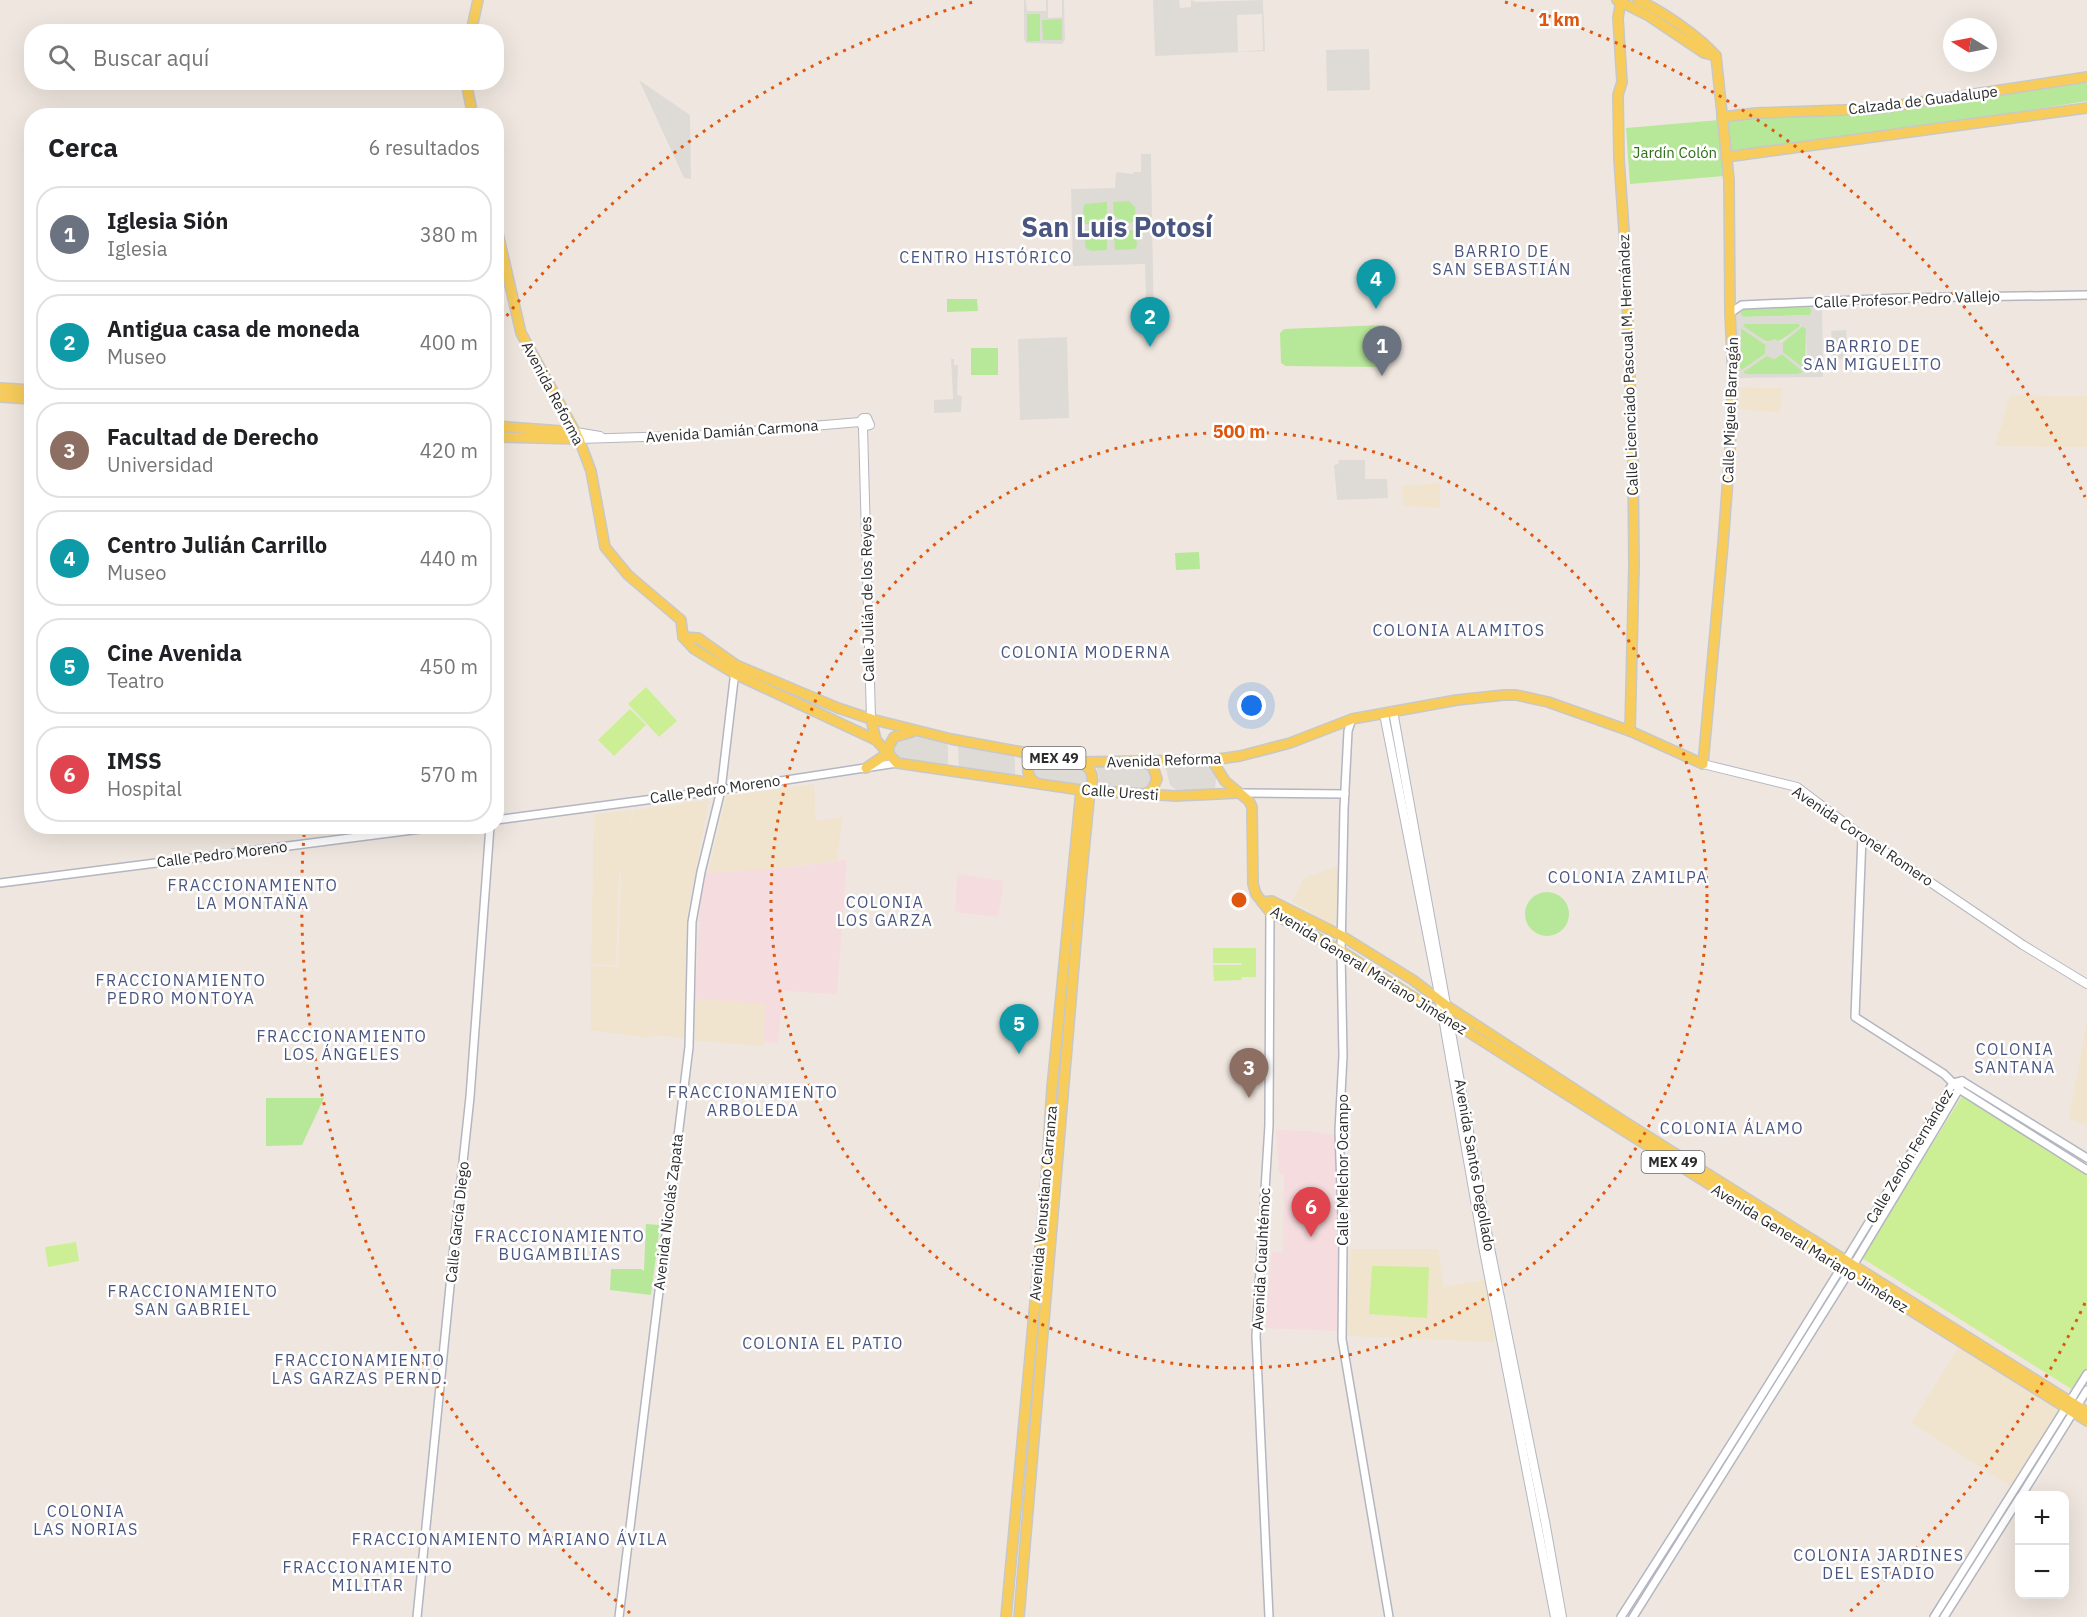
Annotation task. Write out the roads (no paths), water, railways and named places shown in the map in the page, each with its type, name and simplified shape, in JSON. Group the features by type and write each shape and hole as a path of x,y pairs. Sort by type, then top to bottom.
{"main road":[{"path":"473,24 478,0"},
{"path":"1638,0 1707,45 1716,56"},
{"path":"1619,1 1649,16 1704,53 1716,56"},
{"name":"Calle Licenciado Pascual M. Hernández","path":"1619,1 1622,82 1618,95 1619,159 1625,246 1633,459 1634,566 1630,731"},
{"name":"Calle Miguel Barragán","path":"1703,764 1711,695 1730,451 1733,377 1730,313 1731,241 1726,157 1716,56"},
{"name":"Calzada de Guadalupe","path":"1722,117 1756,113 1874,109 2087,77"},
{"path":"468,90 471,108"},
{"name":"Calzada de Guadalupe","path":"1726,157 2087,108"},
{"name":"Avenida Reforma","path":"504,260 521,333 578,436 591,471 605,547 628,575 681,620 682,637 694,649 876,740"},
{"path":"0,388 24,390"},
{"path":"0,397 24,398"},
{"name":"Avenida Damián Carmona","path":"504,436 706,435 862,424"},
{"name":"Calle Julián de los Reyes","path":"862,424 871,718 876,740 897,763"},
{"name":"Avenida Damián Carmona","path":"504,427 578,436"},
{"name":"Avenida Reforma","path":"736,670 761,676 802,691 838,708 915,731 1077,762 1210,760 1240,756 1290,743 1352,719 1457,700 1516,695"},
{"name":"Avenida Coronel Romero","path":"1516,695 1548,702 1630,731 1703,764 1797,787 1862,836 2023,945 2087,984"},
{"name":"Avenida Santos Degollado","path":"1388,712 1562,1617"},
{"path":"866,768 888,753 894,737 915,731"},
{"path":"1036,783 1029,777 1028,768 1033,759 1042,757"},
{"path":"1210,760 1222,778 1249,801 1252,807 1253,884 1262,902"},
{"path":"1210,760 1218,776 1216,794"},
{"path":"1142,795 1152,790 1157,779 1154,767 1143,761"},
{"path":"1077,762 1086,765 1092,774 1093,779 1085,790"},
{"name":"Calle Uresti","path":"897,763 1085,790 1176,796 1239,794"},
{"name":"Avenida Venustiano Carranza","path":"1006,1617 1045,1194 1052,1088 1085,790"},
{"name":"Avenida Venustiano Carranza","path":"1019,1617 1085,790"},
{"name":"Avenida General Mariano Jiménez","path":"1262,902 1272,901 1342,936 1413,980 1444,1010 2072,1406 2087,1412"},
{"name":"Avenida General Mariano Jiménez","path":"1262,902 1270,912 1444,1010 1625,1122 1847,1265"},
{"path":"1310,934 1315,922"},
{"name":"Avenida Santos Degollado","path":"1444,1010 1502,1349 1517,1413 1555,1617"},
{"name":"Avenida General Mariano Jiménez","path":"2072,1406 2087,1421"}],"street":[{"name":"Calle Profesor Pedro Vallejo","path":"1730,313 1742,305 1899,298 2087,295"},
{"name":"Avenida Nicolás Zapata","path":"619,1617 689,1047 692,922 721,790 736,670"},
{"name":"Calle Melchor Ocampo","path":"1352,719 1348,731 1345,794 1341,951 1343,1056 1339,1131 1342,1338 1389,1617"},
{"name":"Calle Pedro Moreno","path":"504,819 721,790 897,763"},
{"name":"Calle Uresti","path":"1239,794 1345,794"},
{"name":"Calle Pedro Moreno","path":"0,883 382,834"},
{"name":"Calle García Diego","path":"417,1617 470,1097 489,834"},
{"path":"1862,836 1855,1017 1944,1074 1953,1083"},
{"name":"Avenida Cuauhtémoc","path":"1269,1617 1256,1336 1269,1125 1270,912 1272,901"},
{"name":"Calle Zenón Fernández","path":"1621,1617 1672,1540 1847,1265 1960,1085 1953,1083 1847,1265 1633,1617"},
{"path":"1960,1085 2087,1158"},
{"path":"1960,1085 2087,1170"},
{"path":"2023,1491 2072,1406 2087,1374"},
{"path":"1934,1617 2072,1406 2087,1390"},
{"path":"1944,1617 2015,1504"}],"place":[{"name":"Centro Julián Carrillo","path":"1376,309"},
{"name":"Antigua casa de moneda","path":"1150,347"},
{"name":"Iglesia Sión","path":"1382,376"},
{"name":"Cine Avenida","path":"1019,1054"},
{"name":"Facultad de Derecho","path":"1249,1098"},
{"name":"IMSS","path":"1311,1237"}],"district":[{"name":"San Luis Potosí","path":"1117,226"},
{"name":"CENTRO HISTÓRICO","path":"986,257"},
{"name":"BARRIO DE SAN SEBASTIÁN","path":"1502,260"},
{"name":"BARRIO DE SAN MIGUELITO","path":"1873,355"},
{"name":"COLONIA ALAMITOS","path":"1459,630"},
{"name":"COLONIA MODERNA","path":"1086,652"},
{"name":"COLONIA ZAMILPA","path":"1628,877"},
{"name":"FRACCIONAMIENTO LA MONTAÑA","path":"253,894"},
{"name":"COLONIA LOS GARZA","path":"885,911"},
{"name":"FRACCIONAMIENTO PEDRO MONTOYA","path":"181,989"},
{"name":"FRACCIONAMIENTO LOS ÁNGELES","path":"342,1045"},
{"name":"COLONIA SANTANA","path":"2015,1058"},
{"name":"FRACCIONAMIENTO ARBOLEDA","path":"753,1101"},
{"name":"COLONIA ÁLAMO","path":"1732,1128"},
{"name":"FRACCIONAMIENTO BUGAMBILIAS","path":"560,1245"},
{"name":"FRACCIONAMIENTO SAN GABRIEL","path":"193,1300"},
{"name":"COLONIA EL PATIO","path":"823,1343"},
{"name":"FRACCIONAMIENTO LAS GARZAS PERND.","path":"360,1369"},
{"name":"COLONIA LAS NORIAS","path":"86,1520"},
{"name":"FRACCIONAMIENTO MARIANO ÁVILA","path":"510,1539"},
{"name":"COLONIA JARDINES DEL ESTADIO","path":"1879,1564"},
{"name":"FRACCIONAMIENTO MILITAR","path":"368,1576"}],"park label":[{"name":"Jardín Colón","path":"1675,152"}]}
